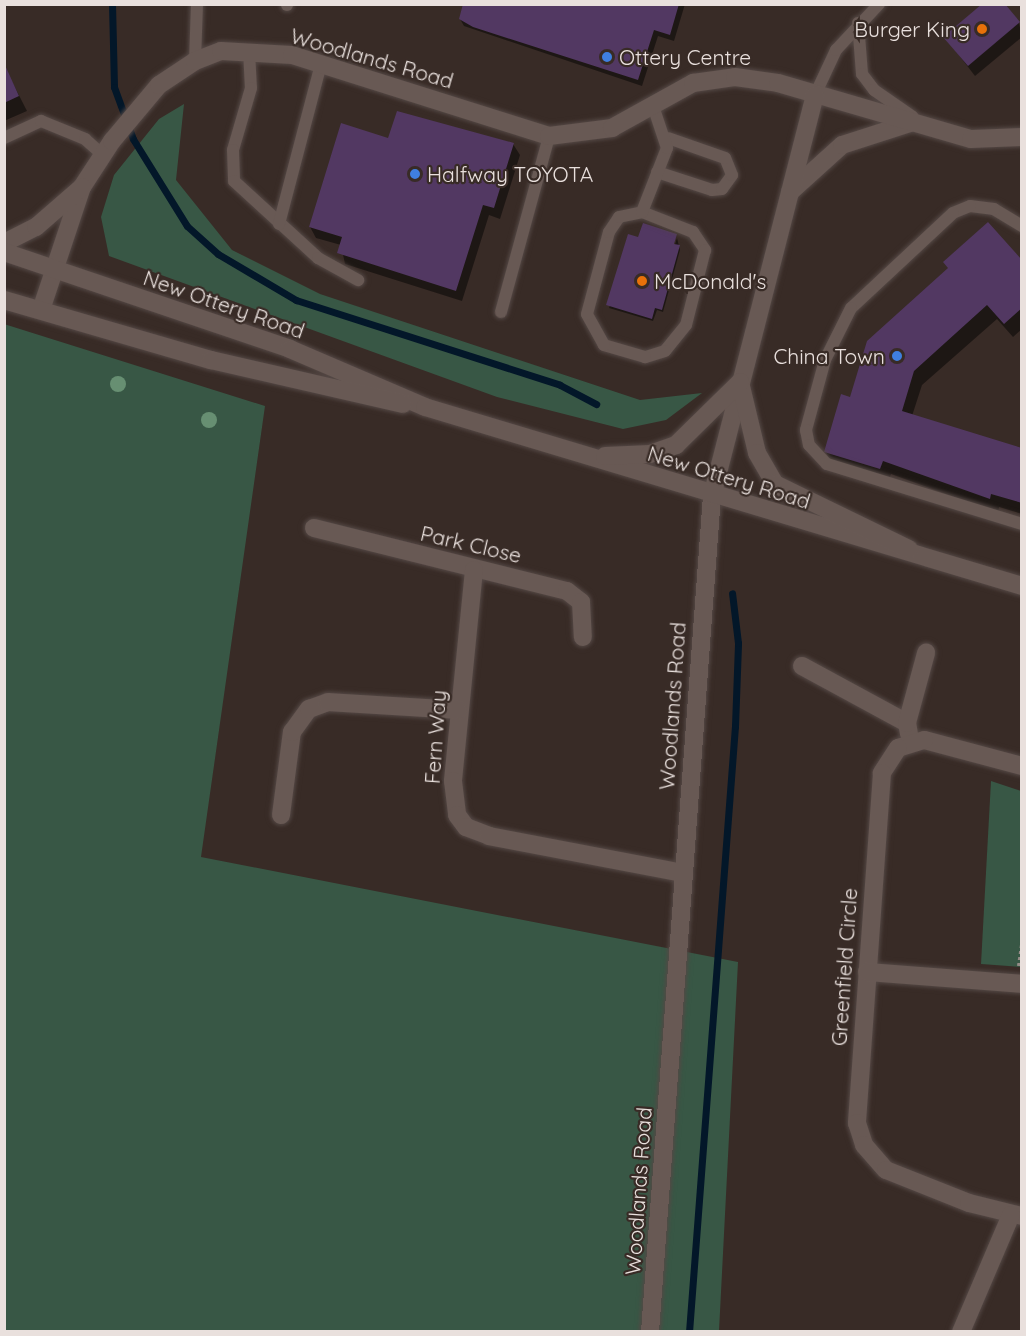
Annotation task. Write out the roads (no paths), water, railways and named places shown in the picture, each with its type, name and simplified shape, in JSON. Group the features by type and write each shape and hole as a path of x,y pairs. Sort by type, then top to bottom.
{"street":[{"name":"Woodlands Road","path":"42,307 82,187 107,148 142,104 195,61 221,51 249,51 321,64 549,136 612,128 693,83 735,77 918,121 971,139 1022,137"},
{"name":"Woodlands Road","path":"650,1332 712,496 815,95"},
{"path":"790,192 842,145 918,121"},
{"path":"4,243 36,227 82,187"},
{"name":"New Ottery Road","path":"4,252 290,350 425,407 928,561 1022,586"},
{"name":"New Ottery Road","path":"4,300 42,307 211,360 355,397 425,407"},
{"path":"581,455 650,454 676,446 740,382"},
{"path":"740,382 757,453 775,484 808,503 886,534 928,561"},
{"name":"Park Close","path":"314,528 474,570 567,591 581,602 583,637"},
{"name":"Fern Way","path":"474,570 459,710 454,798 466,827 489,836 683,873"},
{"path":"926,653 906,723 910,742 938,742 1022,766"},
{"path":"802,666 906,723"},
{"path":"281,815 292,732 309,709 328,702 459,710"},
{"name":"Greenfield Circle","path":"910,742 897,748 882,773 857,1124 864,1145 886,1170 1016,1215"},
{"path":"867,972 1022,984"},
{"path":"961,1332 1016,1215"}],"lane":[{"path":"195,61 196,4"},
{"path":"815,95 836,50 858,23 879,4"},
{"path":"858,23 862,74 873,90 918,121"},
{"path":"249,51 250,88 231,169 246,196 318,258 358,280"},
{"path":"279,224 321,64"},
{"path":"642,212 668,138 653,106"},
{"path":"4,138 41,121 107,148"},
{"path":"501,312 549,136"},
{"path":"657,172 712,190 722,189 732,175 725,158 668,138"},
{"path":"1022,226 994,209 970,207 953,213 851,308 825,360 806,430 813,451 827,464 1022,524"},
{"path":"642,212 693,232 705,250 686,325 665,351 645,357 604,345 587,314 609,232 619,217 642,212"}],"waterway":[{"path":"112,4 114,87 133,139 187,226 218,254 296,300 560,385 596,404"},
{"path":"689,1332 735,726 738,643 732,593"}],"place":[{"name":"Burger King","path":"982,29"},
{"name":"Ottery Centre","path":"607,57"},
{"name":"Halfway TOYOTA","path":"415,174"},
{"name":"McDonald's","path":"642,281"},
{"name":"China Town","path":"897,356"}]}
